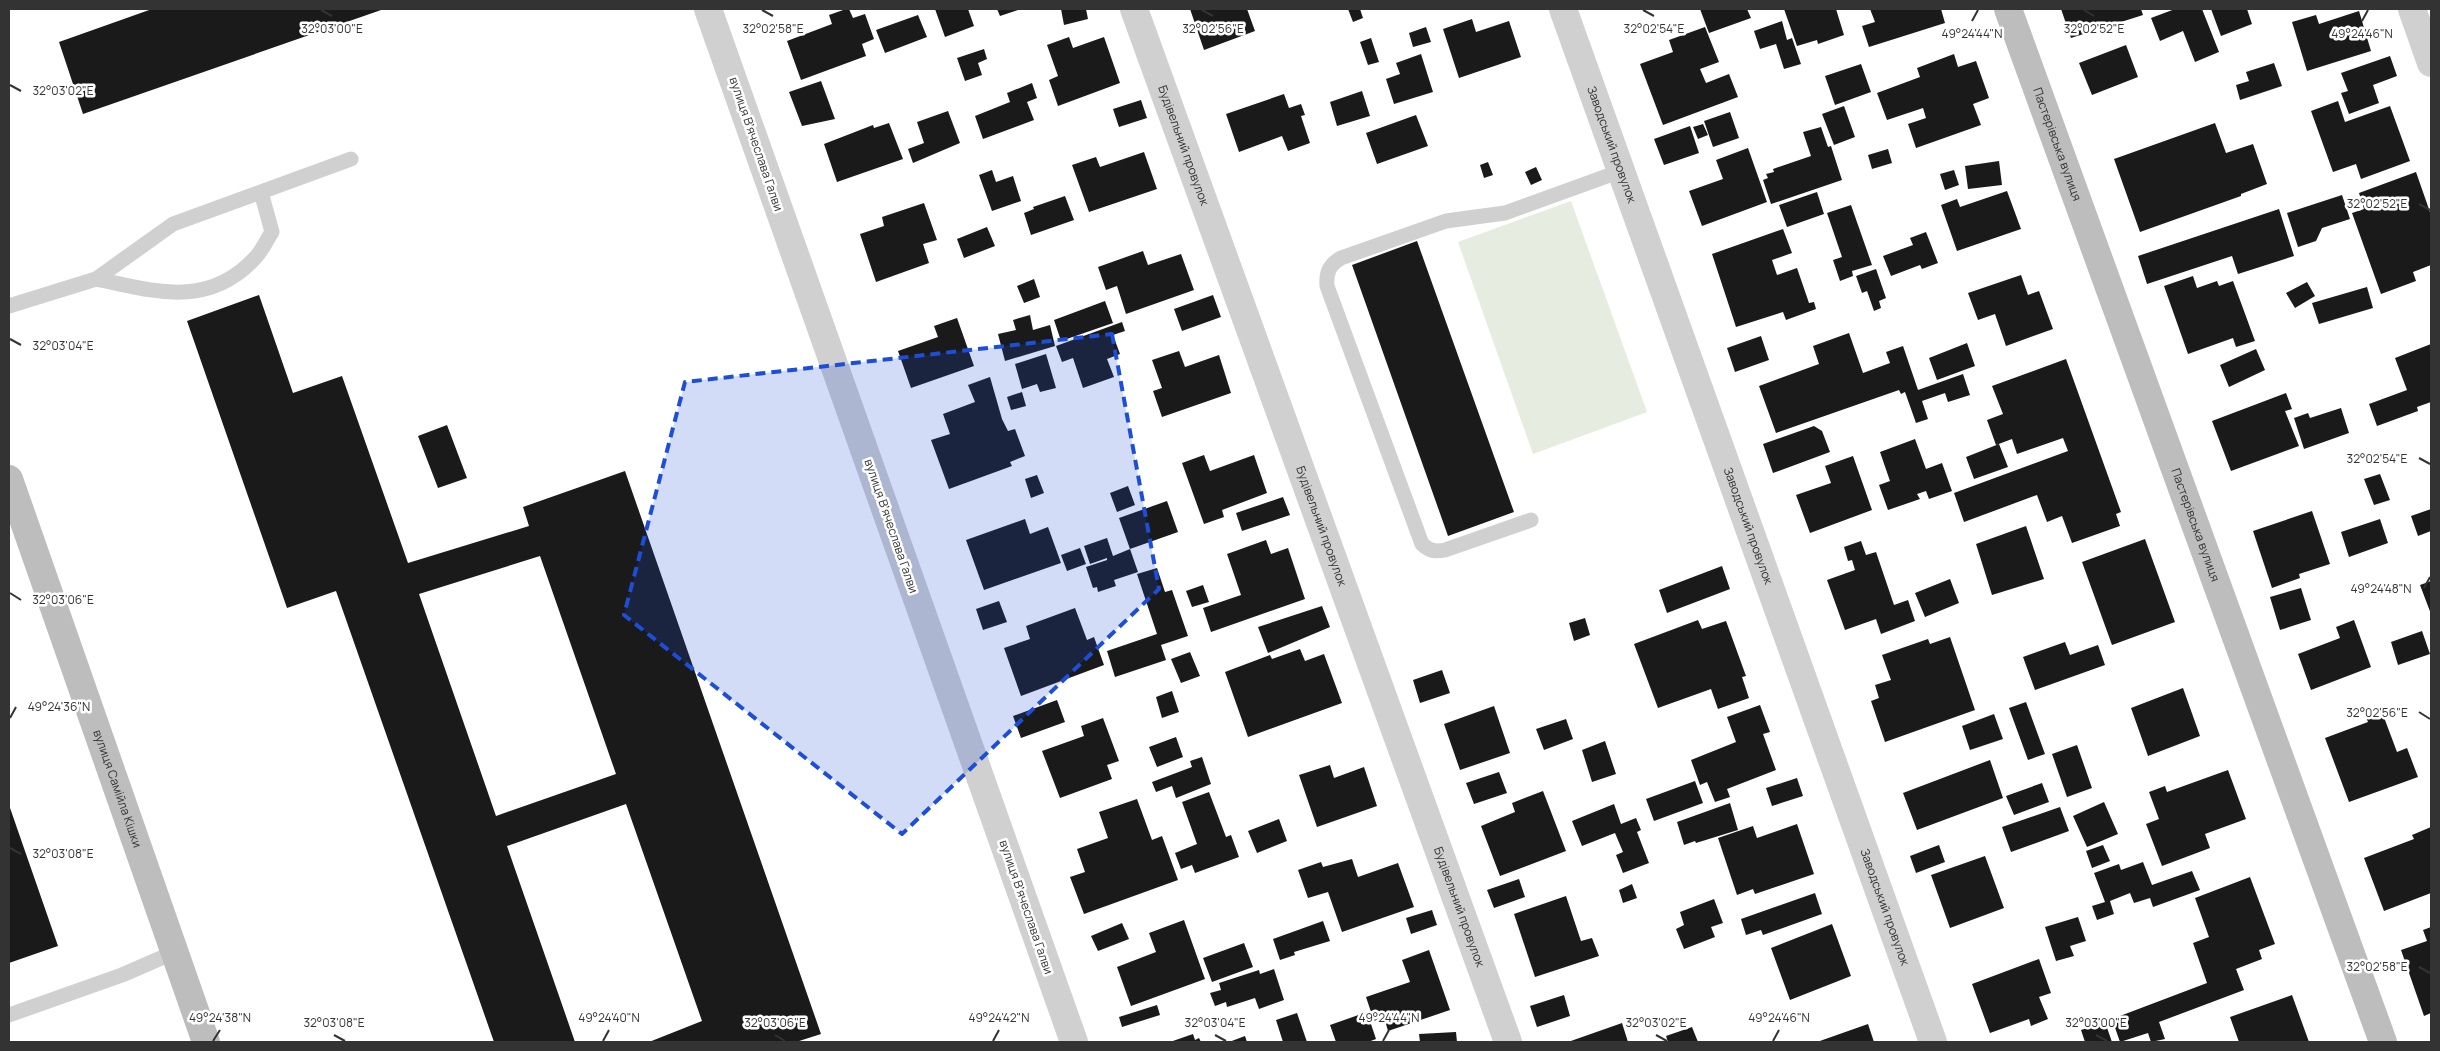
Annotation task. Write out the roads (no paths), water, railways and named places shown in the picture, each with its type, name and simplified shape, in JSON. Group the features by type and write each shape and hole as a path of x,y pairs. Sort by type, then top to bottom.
{"main road":[{"name":"Пастерівська вулиця","path":"2008,9 2382,1042"},
{"name":"вулиця Самійла Кішки","path":"11,492 206,1042"}],"street":[{"name":"вулиця Вʼячеслава Галви","path":"708,9 1074,1042"},
{"name":"Будівельний провулок","path":"1134,9 1508,1042"},
{"name":"Заводський провулок","path":"1563,9 1933,1042"},
{"path":"2412,9 2431,63"}],"lane":[{"path":"9,306 96,279 173,224 351,159"},
{"path":"1531,520 1437,552 1422,544 1327,286 1328,270 1340,258 1439,223 1505,213 1621,171"},
{"path":"96,279 165,293 188,294 235,277 256,258 272,232 261,192"},
{"path":"9,1015 122,974 175,952"}]}
